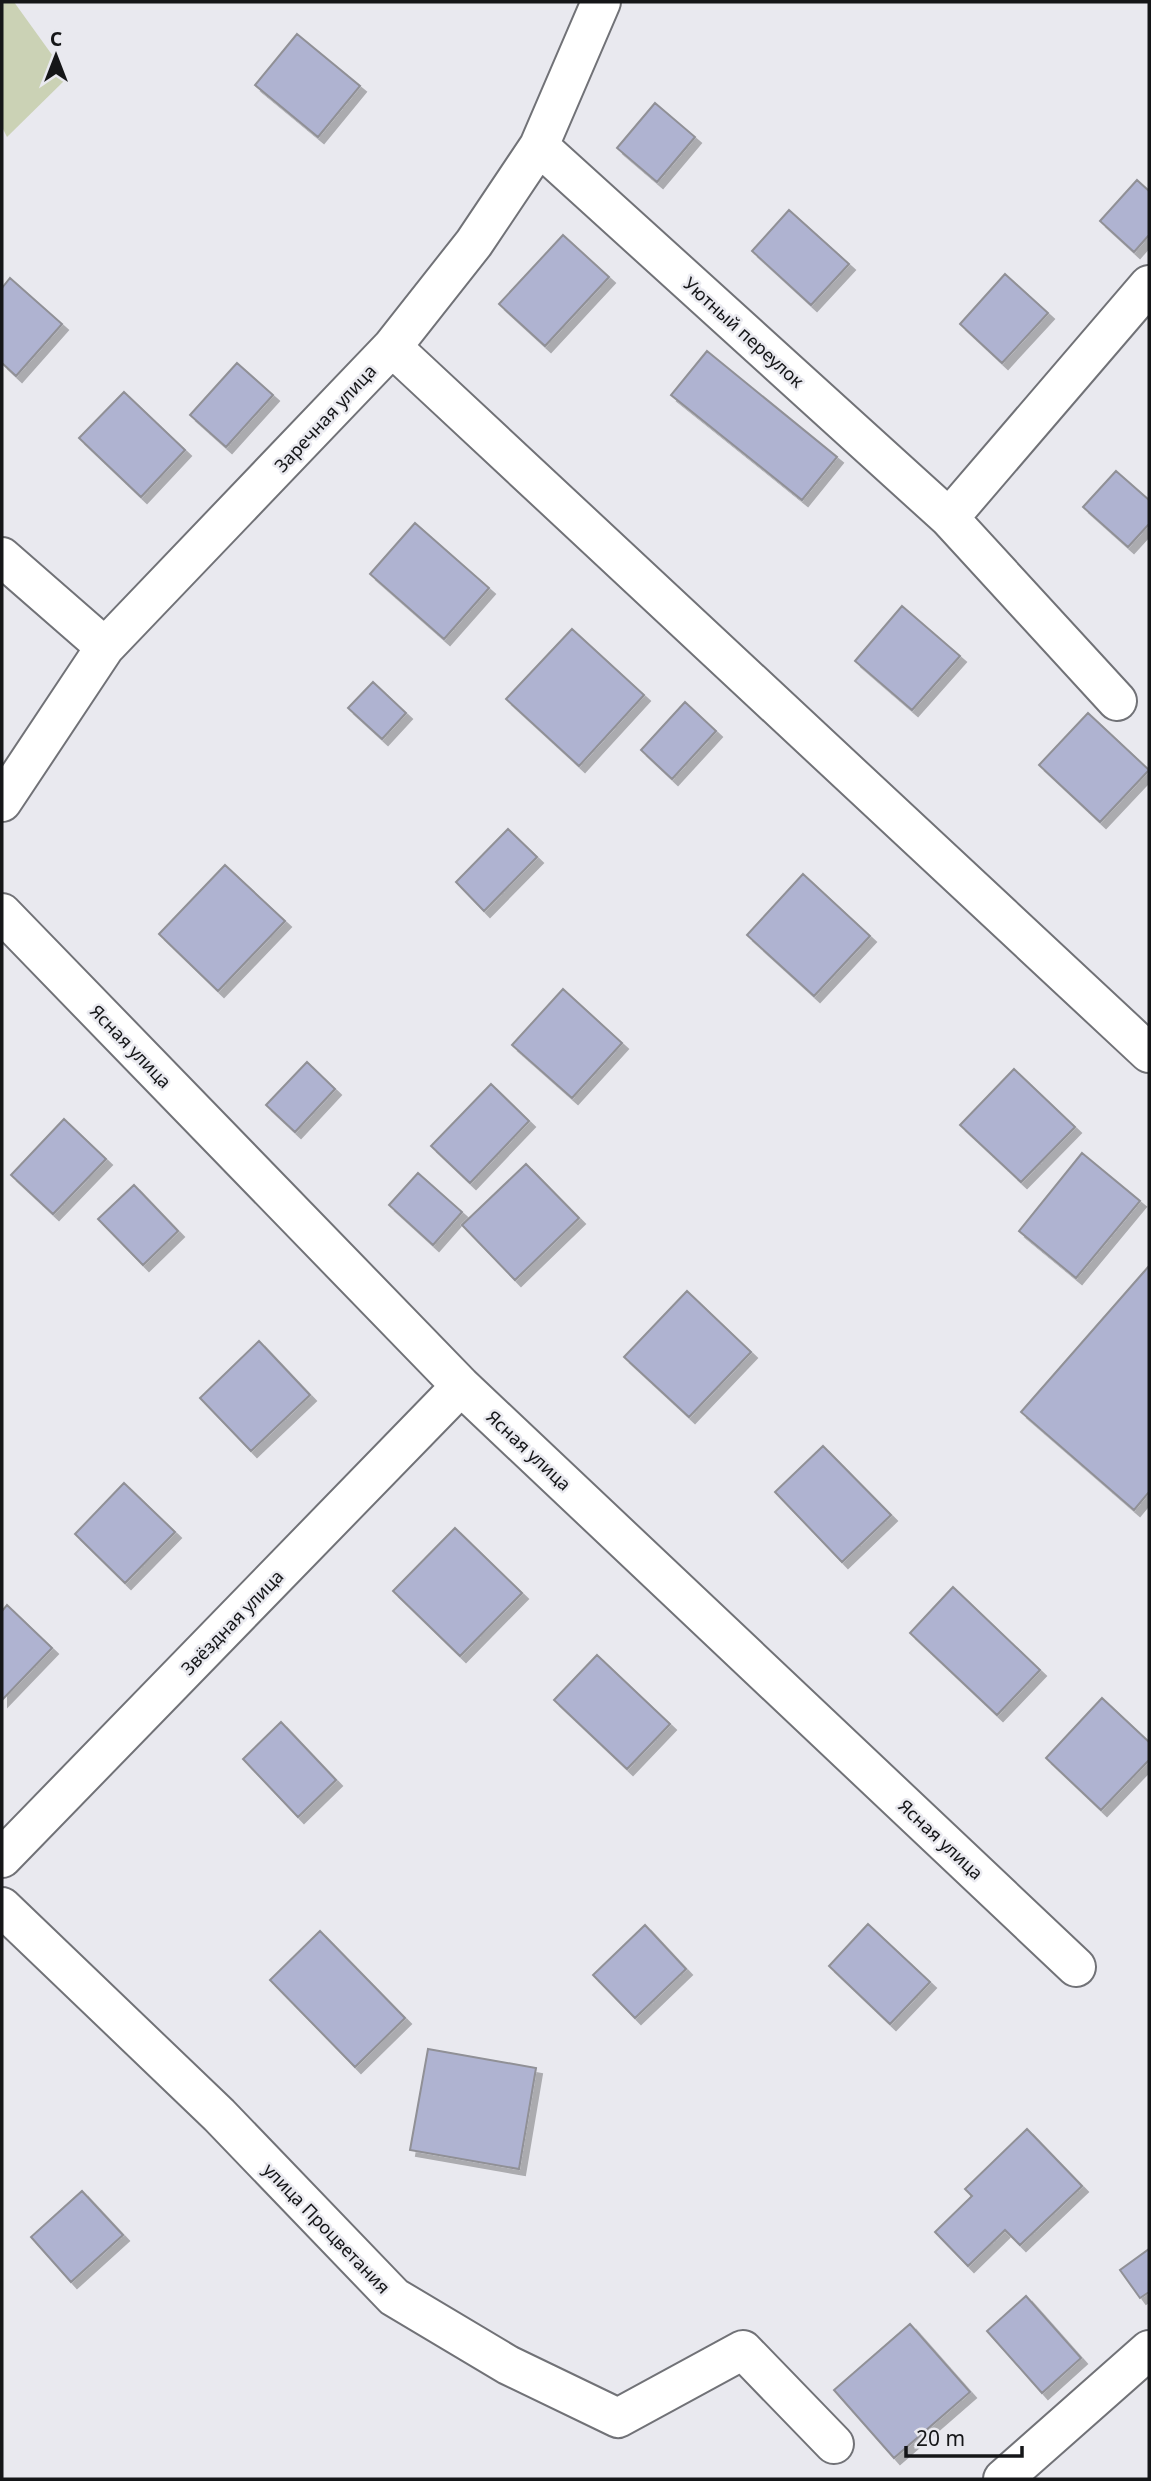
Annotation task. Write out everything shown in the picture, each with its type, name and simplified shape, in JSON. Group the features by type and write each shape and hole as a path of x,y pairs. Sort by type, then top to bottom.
{"street":[{"name":"Заречная улица","path":"2,802 105,647 392,347 474,243 539,146 601,2"},
{"name":"Уютный переулок","path":"539,146 949,518 1117,701"},
{"path":"949,518 1149,285"},
{"path":"392,347 1149,1053"},
{"path":"2,557 105,647"},
{"name":"Ясная улица","path":"2,913 461,1386 1076,1967"},
{"name":"Звёздная улица","path":"2,1858 461,1386"},
{"name":"улица Процветания","path":"2,1907 219,2115 394,2297 508,2365 618,2418 743,2350 834,2444"},
{"path":"1003,2479 1149,2350"}],"green space":[{"path":"2,2 14,2 68,77 7,137 2,127"}],"building":[{"path":"297,34 360,86 318,137 255,85"},
{"path":"655,103 695,137 657,182 617,148"},
{"path":"1137,180 1149,191 1149,235 1134,252 1100,221"},
{"path":"789,210 849,264 811,305 752,251"},
{"path":"563,235 609,277 545,346 499,304"},
{"path":"1005,274 1048,313 1002,363 960,324"},
{"path":"10,278 62,324 16,376 2,363 2,288"},
{"path":"707,351 837,457 802,500 671,395"},
{"path":"237,363 273,395 226,447 190,415"},
{"path":"124,392 185,450 141,497 79,438"},
{"path":"1116,471 1149,500 1149,524 1128,547 1083,507"},
{"path":"415,523 489,588 444,639 370,574"},
{"path":"902,606 960,656 912,710 855,661"},
{"path":"572,629 644,695 579,766 506,699"},
{"path":"373,682 406,713 382,739 348,708"},
{"path":"685,702 716,731 672,779 641,750"},
{"path":"1088,713 1149,770 1100,822 1039,765"},
{"path":"508,829 537,857 484,911 456,882"},
{"path":"225,865 285,921 218,991 159,934"},
{"path":"803,874 870,936 814,996 747,935"},
{"path":"563,989 622,1043 572,1098 512,1045"},
{"path":"307,1062 335,1089 295,1132 266,1105"},
{"path":"1014,1069 1075,1127 1021,1182 960,1125"},
{"path":"491,1084 529,1121 470,1183 431,1146"},
{"path":"64,1119 106,1159 53,1214 11,1175"},
{"path":"1082,1153 1140,1201 1076,1278 1019,1231"},
{"path":"526,1164 579,1218 515,1280 462,1225"},
{"path":"418,1173 462,1212 433,1245 389,1205"},
{"path":"134,1185 178,1231 143,1265 98,1219"},
{"path":"1149,1266 1149,1492 1134,1510 1021,1412"},
{"path":"687,1291 751,1352 689,1417 624,1357"},
{"path":"259,1341 310,1395 251,1451 200,1398"},
{"path":"823,1446 891,1515 842,1562 775,1492"},
{"path":"124,1483 175,1532 125,1583 75,1534"},
{"path":"455,1528 522,1593 460,1656 393,1591"},
{"path":"953,1587 1040,1670 997,1715 910,1633"},
{"path":"7,1605 52,1648 2,1700 2,1611"},
{"path":"597,1655 670,1724 627,1769 554,1700"},
{"path":"1102,1698 1149,1742 1149,1760 1101,1810 1046,1758"},
{"path":"281,1722 336,1780 298,1817 243,1759"},
{"path":"868,1924 930,1982 890,2024 829,1966"},
{"path":"645,1925 686,1969 635,2018 593,1975"},
{"path":"320,1931 405,2018 355,2067 270,1980"},
{"path":"428,2049 536,2068 519,2169 410,2150"},
{"path":"1027,2129 1082,2186 1020,2245 1005,2230 968,2266 935,2232 972,2196 965,2189"},
{"path":"82,2191 123,2235 71,2282 31,2237"},
{"path":"1149,2249 1149,2292 1140,2298 1120,2270"},
{"path":"1026,2296 1081,2358 1042,2393 987,2331"},
{"path":"910,2324 970,2392 894,2458 834,2390"}]}
